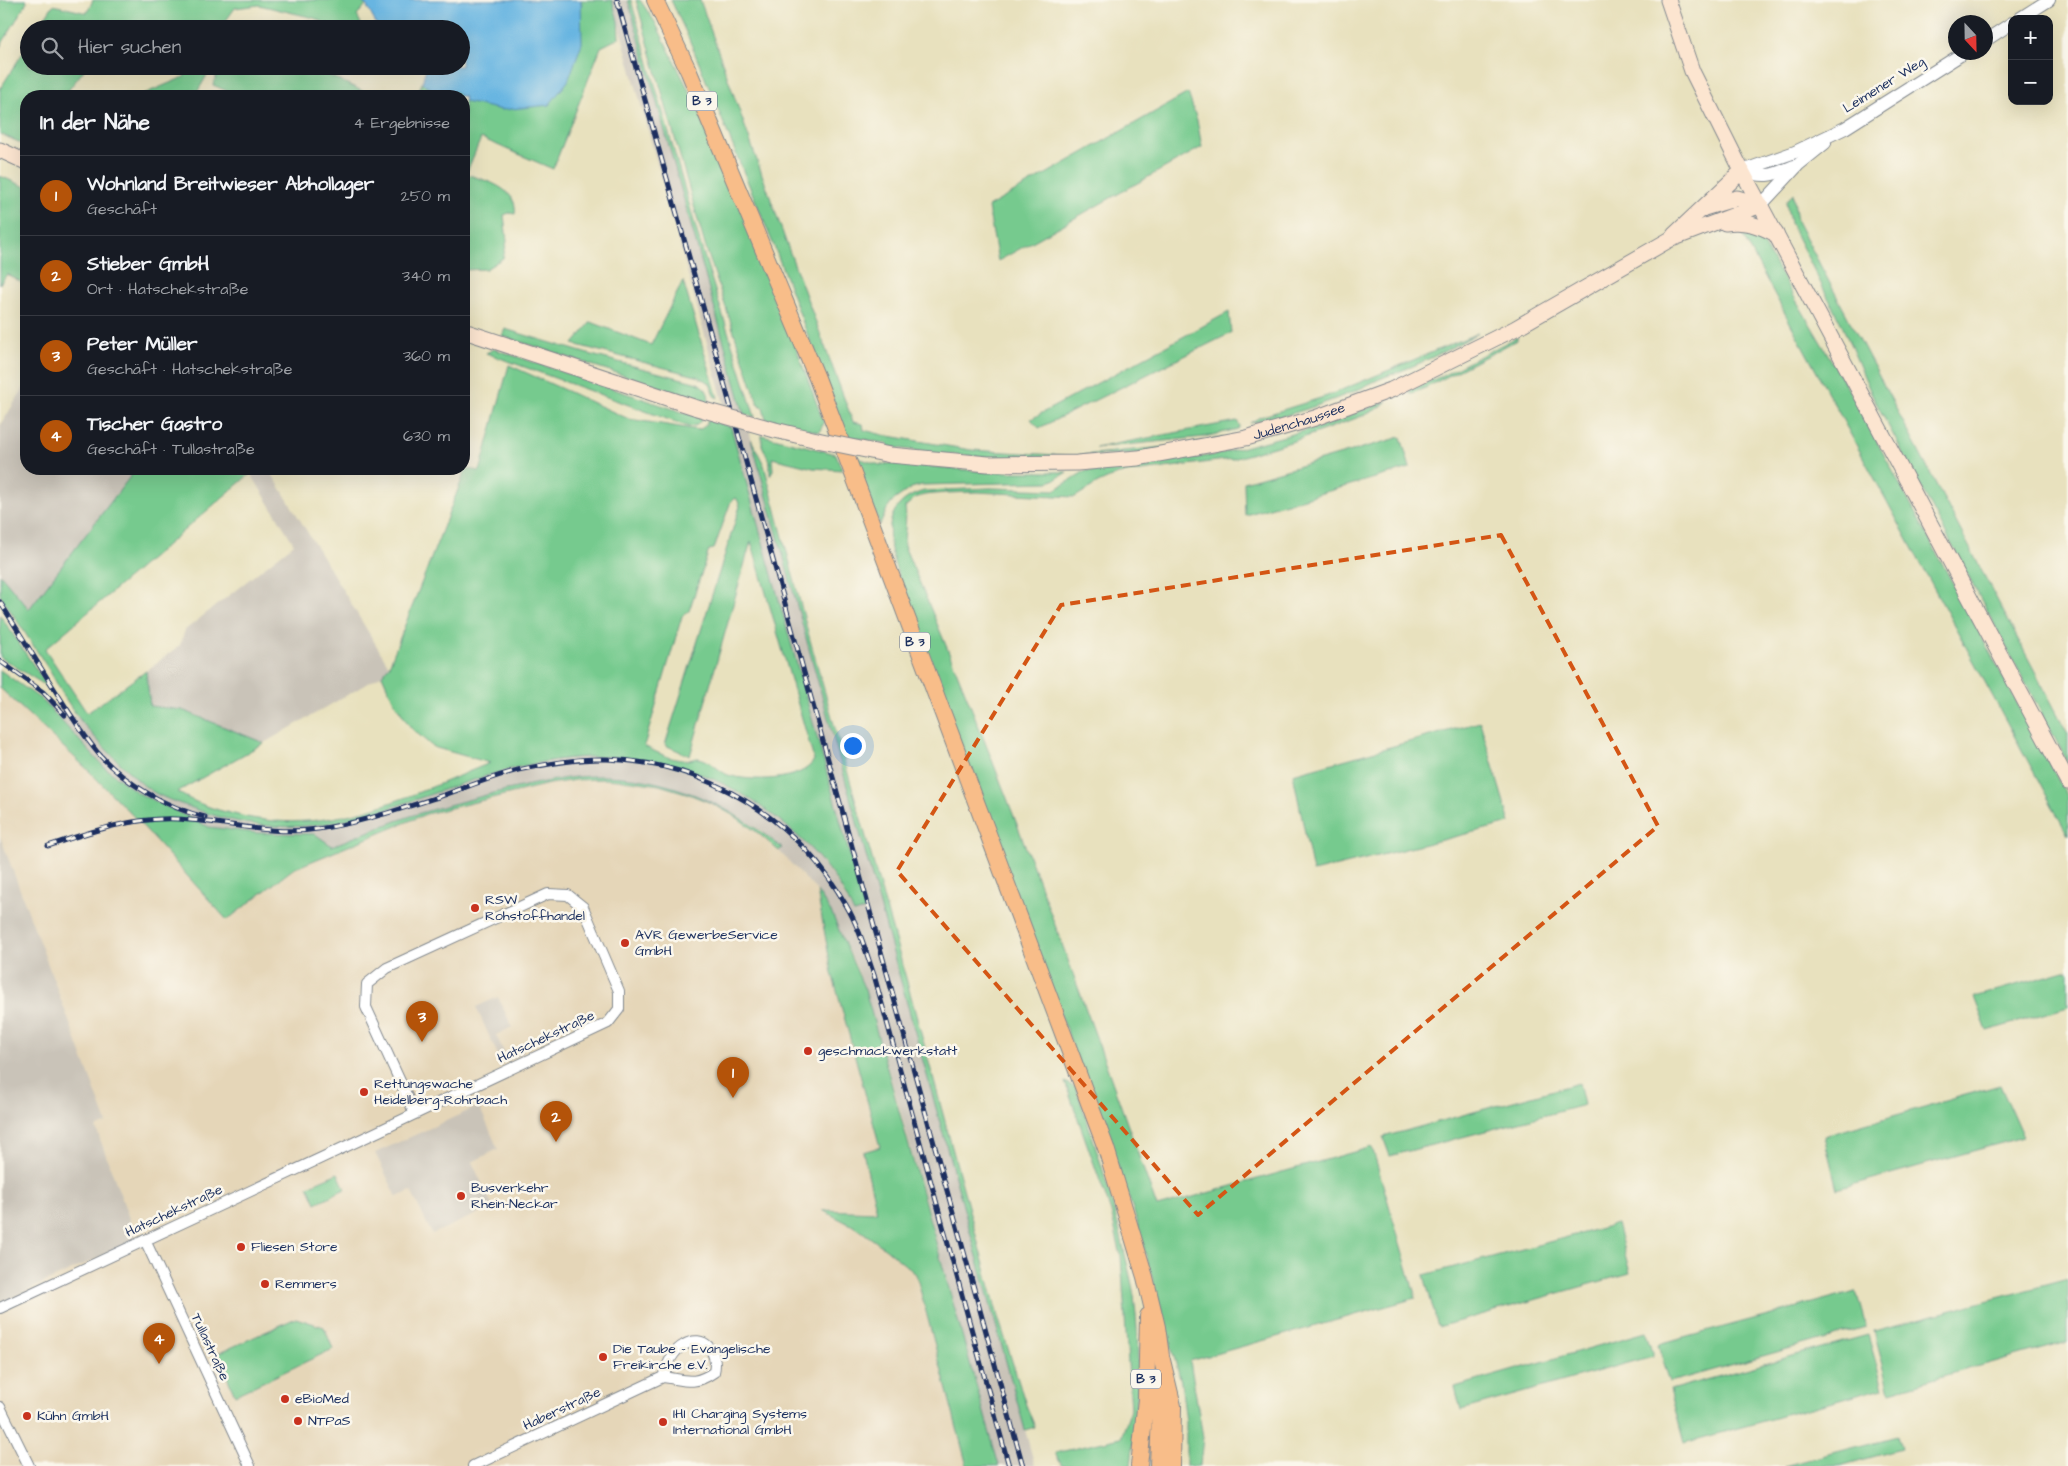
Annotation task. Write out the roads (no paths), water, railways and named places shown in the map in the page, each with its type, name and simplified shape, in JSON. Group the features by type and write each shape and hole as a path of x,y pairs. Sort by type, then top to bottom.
{"main road":[{"name":"B 3","path":"655,0 693,80 817,378 1106,1148 1149,1292 1173,1406 1172,1466"},
{"path":"1668,0 1692,71 1742,171 2068,782"},
{"path":"0,150 20,159"},
{"name":"Judenchaussee","path":"1669,240 1742,171"},
{"path":"1701,209 1737,198 1760,205"},
{"name":"Judenchaussee","path":"470,333 697,408 775,430 890,455 988,464 1077,463 1138,458 1246,438 1315,418 1391,390 1514,329 1669,240 1760,205"},
{"path":"1709,225 1740,221 1758,224 1776,234"},
{"name":"B 3","path":"1139,1466 1146,1398 1149,1292"},
{"name":"B 3","path":"1158,1466 1161,1356"}],"street":[{"path":"2025,15 2049,0"},
{"path":"1993,35 2008,26"},
{"name":"Leimener Weg","path":"1760,205 1799,164 1845,128 1952,60"},
{"name":"Leimener Weg","path":"1742,171 1795,152 1845,128"},
{"path":"1742,171 1762,177 1781,172 1799,164"},
{"name":"Hatschekstraße","path":"0,1308 608,1024 619,1009 619,991 583,908 568,895 548,894 387,968 367,984 366,1007 415,1114"},
{"name":"Tullastraße","path":"145,1240 250,1466"},
{"path":"698,1342 709,1346 714,1352 716,1362 714,1372 705,1378 695,1382 663,1377 673,1356 685,1344 698,1342"},
{"name":"Haberstraße","path":"473,1466 663,1377"},
{"path":"0,1407 29,1466"}],"water":[{"path":"359,0 581,0 582,43 568,81 549,105 502,110 470,103 470,90 433,90 422,83 424,75 470,75 470,20 374,20 366,5"}],"railway":[{"path":"617,0 1023,1466"},
{"path":"0,602 69,712 98,753 120,774 147,793 161,801 205,817"},
{"path":"0,661 43,692 65,715"},
{"path":"48,846 111,826 144,820 195,820 282,831 318,829 380,815 518,770 584,759 607,759 644,763 680,771 714,784 746,801 775,822 802,846 826,874 851,913 874,975 1009,1466"}],"place":[{"name":"RSW Rohstoffhandel","path":"475,908"},
{"name":"AVR GewerbeService GmbH","path":"625,943"},
{"name":"Peter Müller","path":"422,1042"},
{"name":"geschmackwerkstatt","path":"808,1051"},
{"name":"Rettungswache Heidelberg-Rohrbach","path":"364,1092"},
{"name":"Wohnland Breitwieser Abhollager","path":"733,1098"},
{"name":"Stieber GmbH","path":"556,1142"},
{"name":"Busverkehr Rhein-Neckar","path":"461,1196"},
{"name":"Fliesen Store","path":"241,1247"},
{"name":"Remmers","path":"265,1284"},
{"name":"Die Taube - Evangelische Freikirche e.V.","path":"603,1357"},
{"name":"Tischer Gastro","path":"159,1364"},
{"name":"eBioMed","path":"285,1399"},
{"name":"Kühn GmbH","path":"27,1416"},
{"name":"NTPaS","path":"298,1421"},
{"name":"IHI Charging Systems International GmbH","path":"663,1422"}]}
